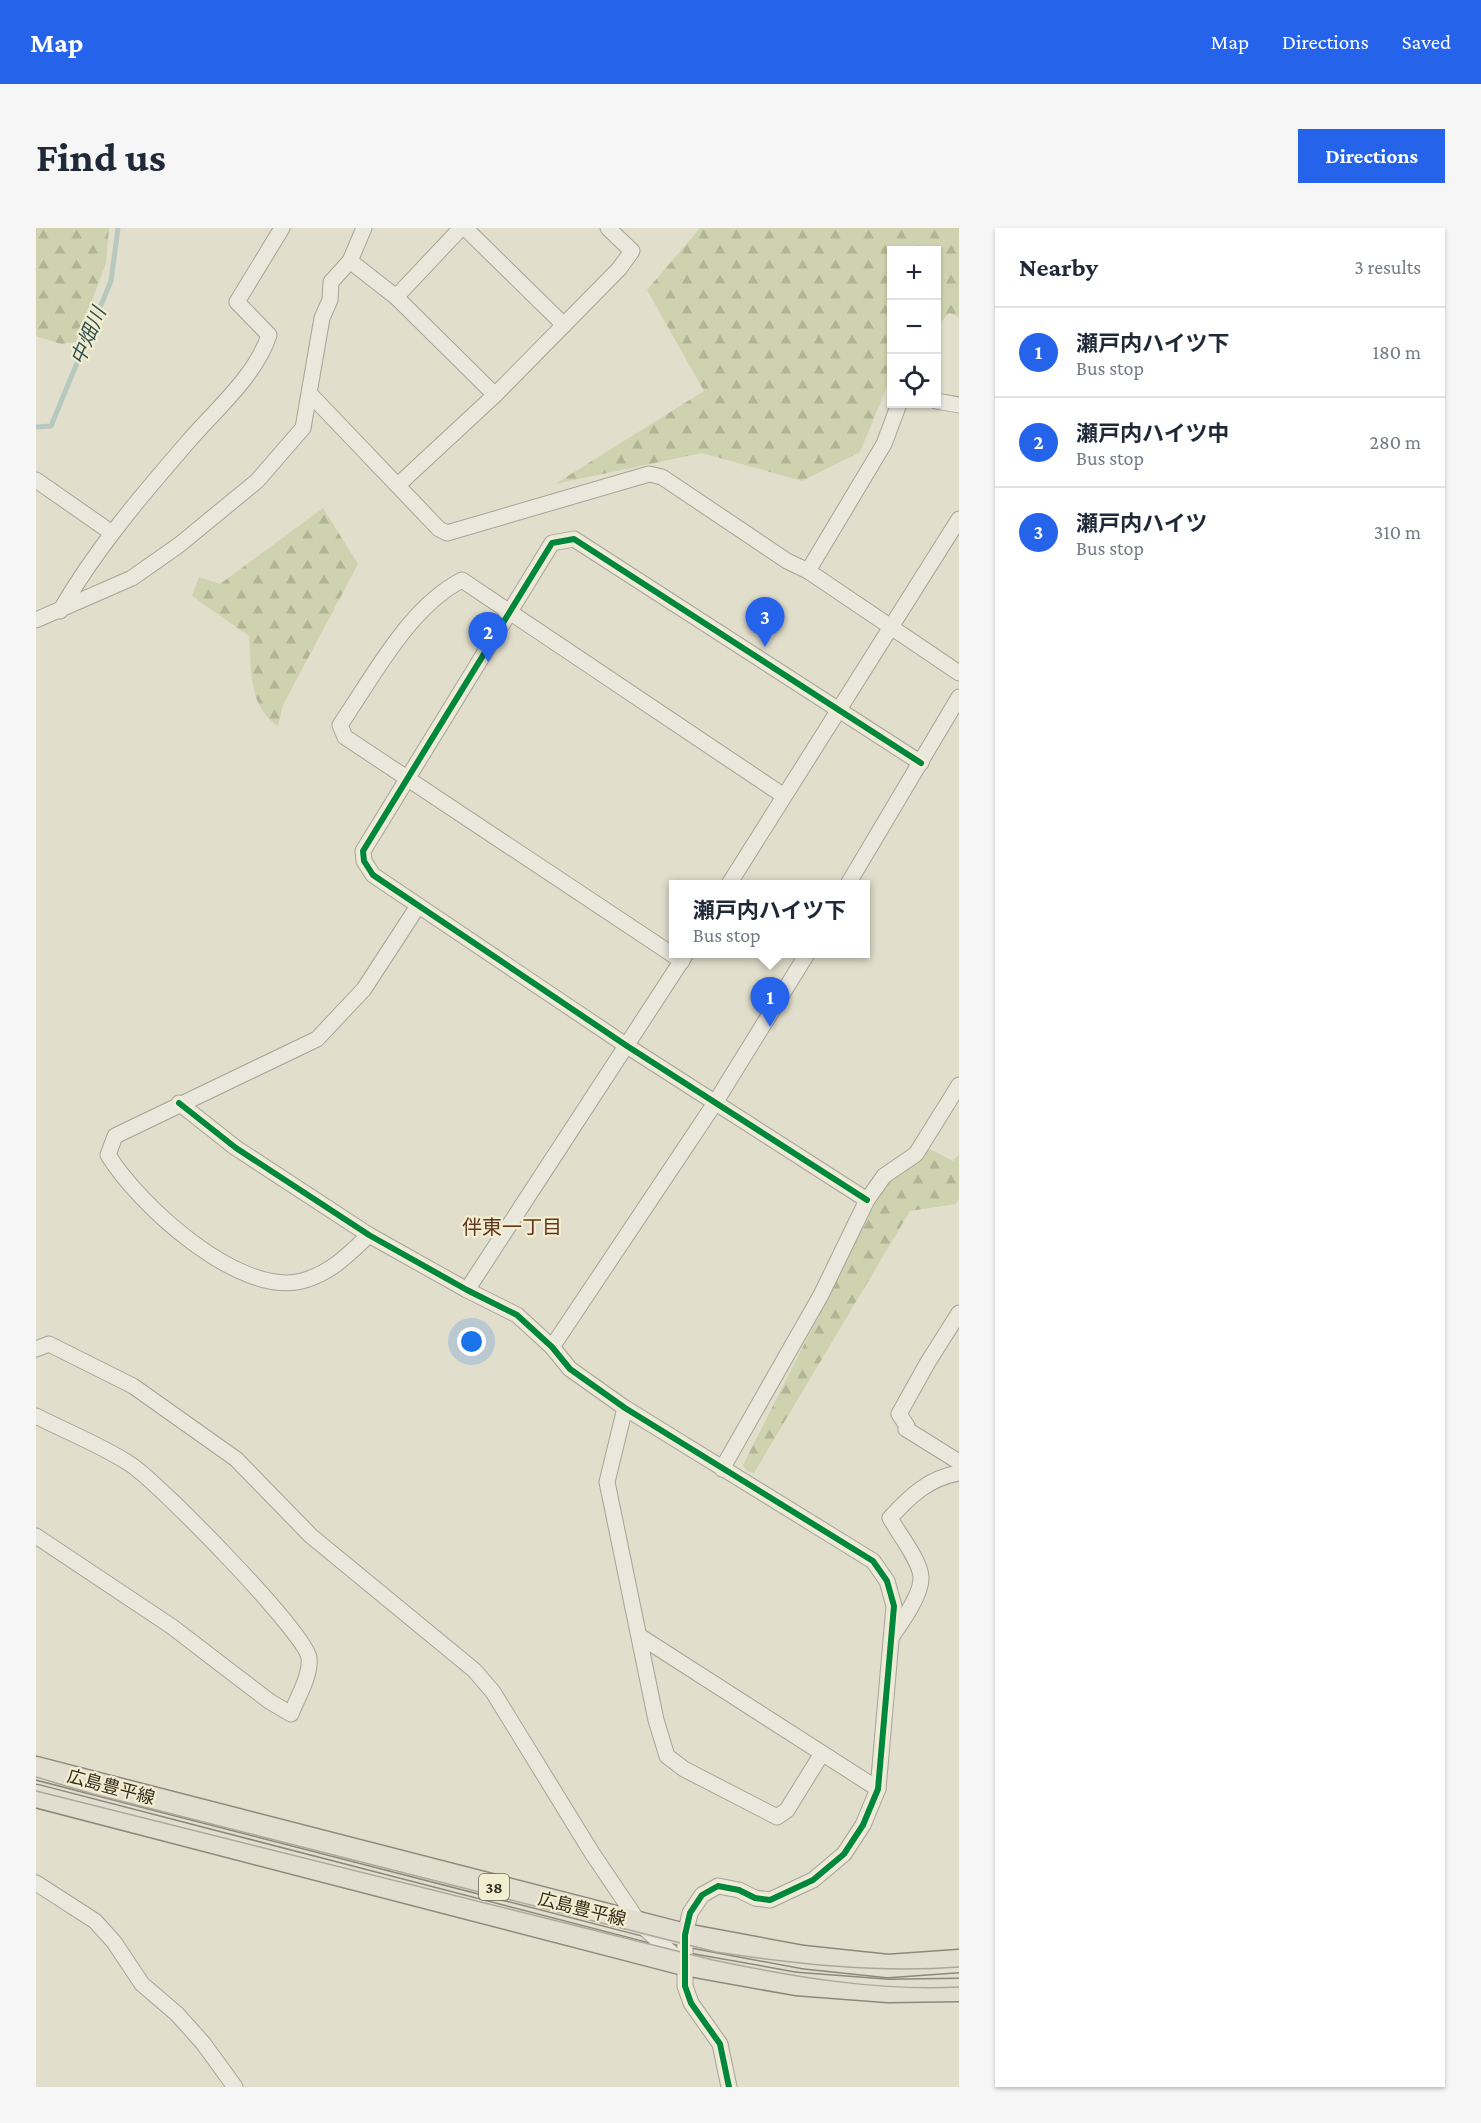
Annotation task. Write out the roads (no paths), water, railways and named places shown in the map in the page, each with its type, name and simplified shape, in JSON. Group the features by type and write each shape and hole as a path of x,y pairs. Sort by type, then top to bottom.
{"main road":[{"name":"広島豊平線","path":"36,1768 685,1935 802,1957 888,1966 959,1961"},
{"name":"広島豊平線","path":"36,1796 684,1964 796,1984 888,1991 959,1990"}],"street":[{"path":"60,611 84,569 242,380 265,347 269,335 237,302 282,228"},
{"path":"36,620 132,578 179,545 257,481 303,428 310,394 311,371 322,318 330,300 331,282 350,261 364,228"},
{"path":"396,297 463,228 564,325"},
{"path":"398,485 495,395 620,269 632,251 608,228"},
{"path":"350,261 396,297 495,395"},
{"path":"310,394 439,529 447,533 649,474 662,477 787,561 808,571 959,673"},
{"path":"941,402 959,405"},
{"path":"808,571 884,444 898,408"},
{"path":"36,480 112,533"},
{"path":"732,880 959,519"},
{"path":"867,1200 627,1046 373,875 364,861 363,851 552,543 574,539 921,764"},
{"path":"669,947 345,737 340,725 405,629 449,587 462,580 784,796"},
{"path":"851,880 959,697"},
{"path":"369,1235 333,1269 302,1281 273,1284 236,1270 181,1235 122,1177 108,1155 115,1136 179,1103 317,1040 364,989 418,906"},
{"path":"467,1290 683,958"},
{"path":"552,1347 715,1103 805,958"},
{"path":"722,1469 821,1295 867,1200 884,1176 916,1154 959,1085"},
{"path":"179,1103 236,1148 369,1235 517,1315 552,1347 570,1370 625,1408 873,1562 887,1581 894,1606 878,1789 863,1825 844,1854 813,1880 770,1900 754,1898 739,1890 718,1886 702,1895 690,1913 685,1935 685,1986 691,2003 720,2044 729,2087"},
{"path":"959,1313 899,1414 907,1426 906,1429 959,1462"},
{"path":"36,1349 49,1344 133,1386 236,1459 311,1536 461,1658 493,1692 592,1853 640,1924 684,1964"},
{"path":"625,1408 607,1482 641,1637 656,1720 667,1756 684,1769 777,1817 787,1810 821,1755"},
{"path":"36,1416 132,1465 166,1493 231,1561 295,1634 309,1657 308,1672 291,1714 269,1701 171,1626 36,1536"},
{"path":"890,1638 908,1614 921,1578 918,1565 890,1518 913,1492 943,1476 959,1473"},
{"path":"641,1637 821,1755 878,1789"},
{"path":"36,1883 95,1922 114,1942 142,1984 177,2014 203,2043 235,2087"}],"waterway":[{"name":"中畑川","path":"36,427 51,426 111,281 118,228"}],"tram line":[{"path":"36,1777 93,1794 716,1952 867,1968 959,1967"},
{"path":"36,1791 713,1960 774,1972 866,1985 959,1987"}],"place":[{"name":"瀬戸内ハイツ","path":"765,647"},
{"name":"瀬戸内ハイツ中","path":"488,662"},
{"name":"瀬戸内ハイツ下","path":"770,1027"}],"district":[{"name":"伴東一丁目","path":"512,1227"}]}
